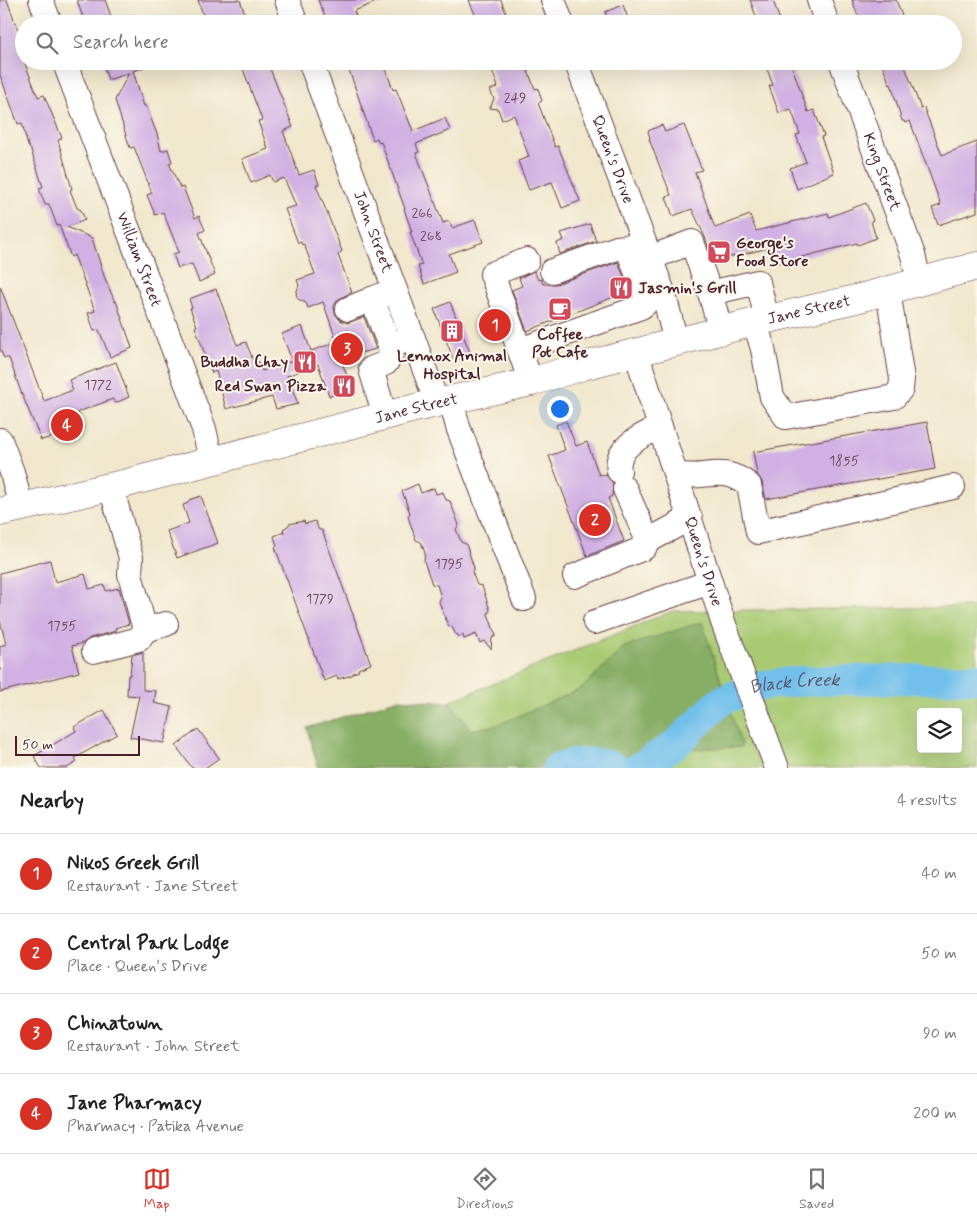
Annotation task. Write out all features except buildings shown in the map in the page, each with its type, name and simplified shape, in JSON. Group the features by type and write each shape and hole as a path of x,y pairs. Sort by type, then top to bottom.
{"main road":[{"name":"Jane Street","path":"10,510 444,401 531,382 636,352 761,320 888,291 977,266"}],"street":[{"path":"41,0 47,15"},
{"path":"288,0 293,15"},
{"path":"553,0 559,15"},
{"path":"819,0 825,15"},
{"name":"William Street","path":"67,70 204,429 211,460"},
{"name":"John Street","path":"313,70 413,338 458,427 524,599"},
{"name":"Queen's Drive","path":"579,70 650,283 664,295 676,342"},
{"name":"King Street","path":"845,70 913,255 919,281"},
{"path":"552,271 617,248 640,249 692,242 721,331"},
{"path":"527,260 492,274 531,382"},
{"path":"710,293 758,282 763,350 772,397 786,417 894,397 901,389 902,380 888,291"},
{"path":"520,350 642,307 645,304 650,283"},
{"path":"348,309 396,290"},
{"path":"372,299 392,352 386,362 371,369 385,416"},
{"path":"573,332 583,366"},
{"path":"390,346 413,338"},
{"name":"Queen's Drive","path":"636,352 723,622 776,768"},
{"path":"648,541 622,480 617,463 625,447 641,436 660,427"},
{"path":"0,440 12,472 10,510"},
{"path":"676,474 687,477 712,473 739,477 749,485 758,532 953,487"},
{"path":"94,651 139,639 156,627 130,574 131,558 111,486"},
{"path":"575,576 644,548 648,541 690,518"},
{"path":"131,558 142,569 152,605"},
{"path":"595,622 710,582"}],"green space":[{"path":"977,607 977,768 319,768 330,750 672,611"},
{"path":"702,622 742,747 687,749 650,768 318,768 307,728 399,699 451,703 471,730 497,725 581,689 624,647"}],"waterway":[{"name":"Black Creek","path":"638,768 676,744 721,701 757,686 802,681 977,678"},
{"name":"Black Creek","path":"557,768 586,762 616,768"}],"place":[{"name":"George's Food Store","path":"719,252"},
{"name":"Jasmin's Grill","path":"621,288"},
{"name":"Coffee Pot Cafe","path":"560,309"},
{"name":"Nikos Greek Grill","path":"495,325"},
{"name":"Lennox Animal Hospital","path":"452,331"},
{"name":"Chinatown","path":"347,349"},
{"name":"Buddha Chay","path":"305,362"},
{"name":"Red Swan Pizza","path":"344,386"},
{"name":"Jane Pharmacy","path":"67,425"},
{"name":"Central Park Lodge","path":"595,520"}]}
